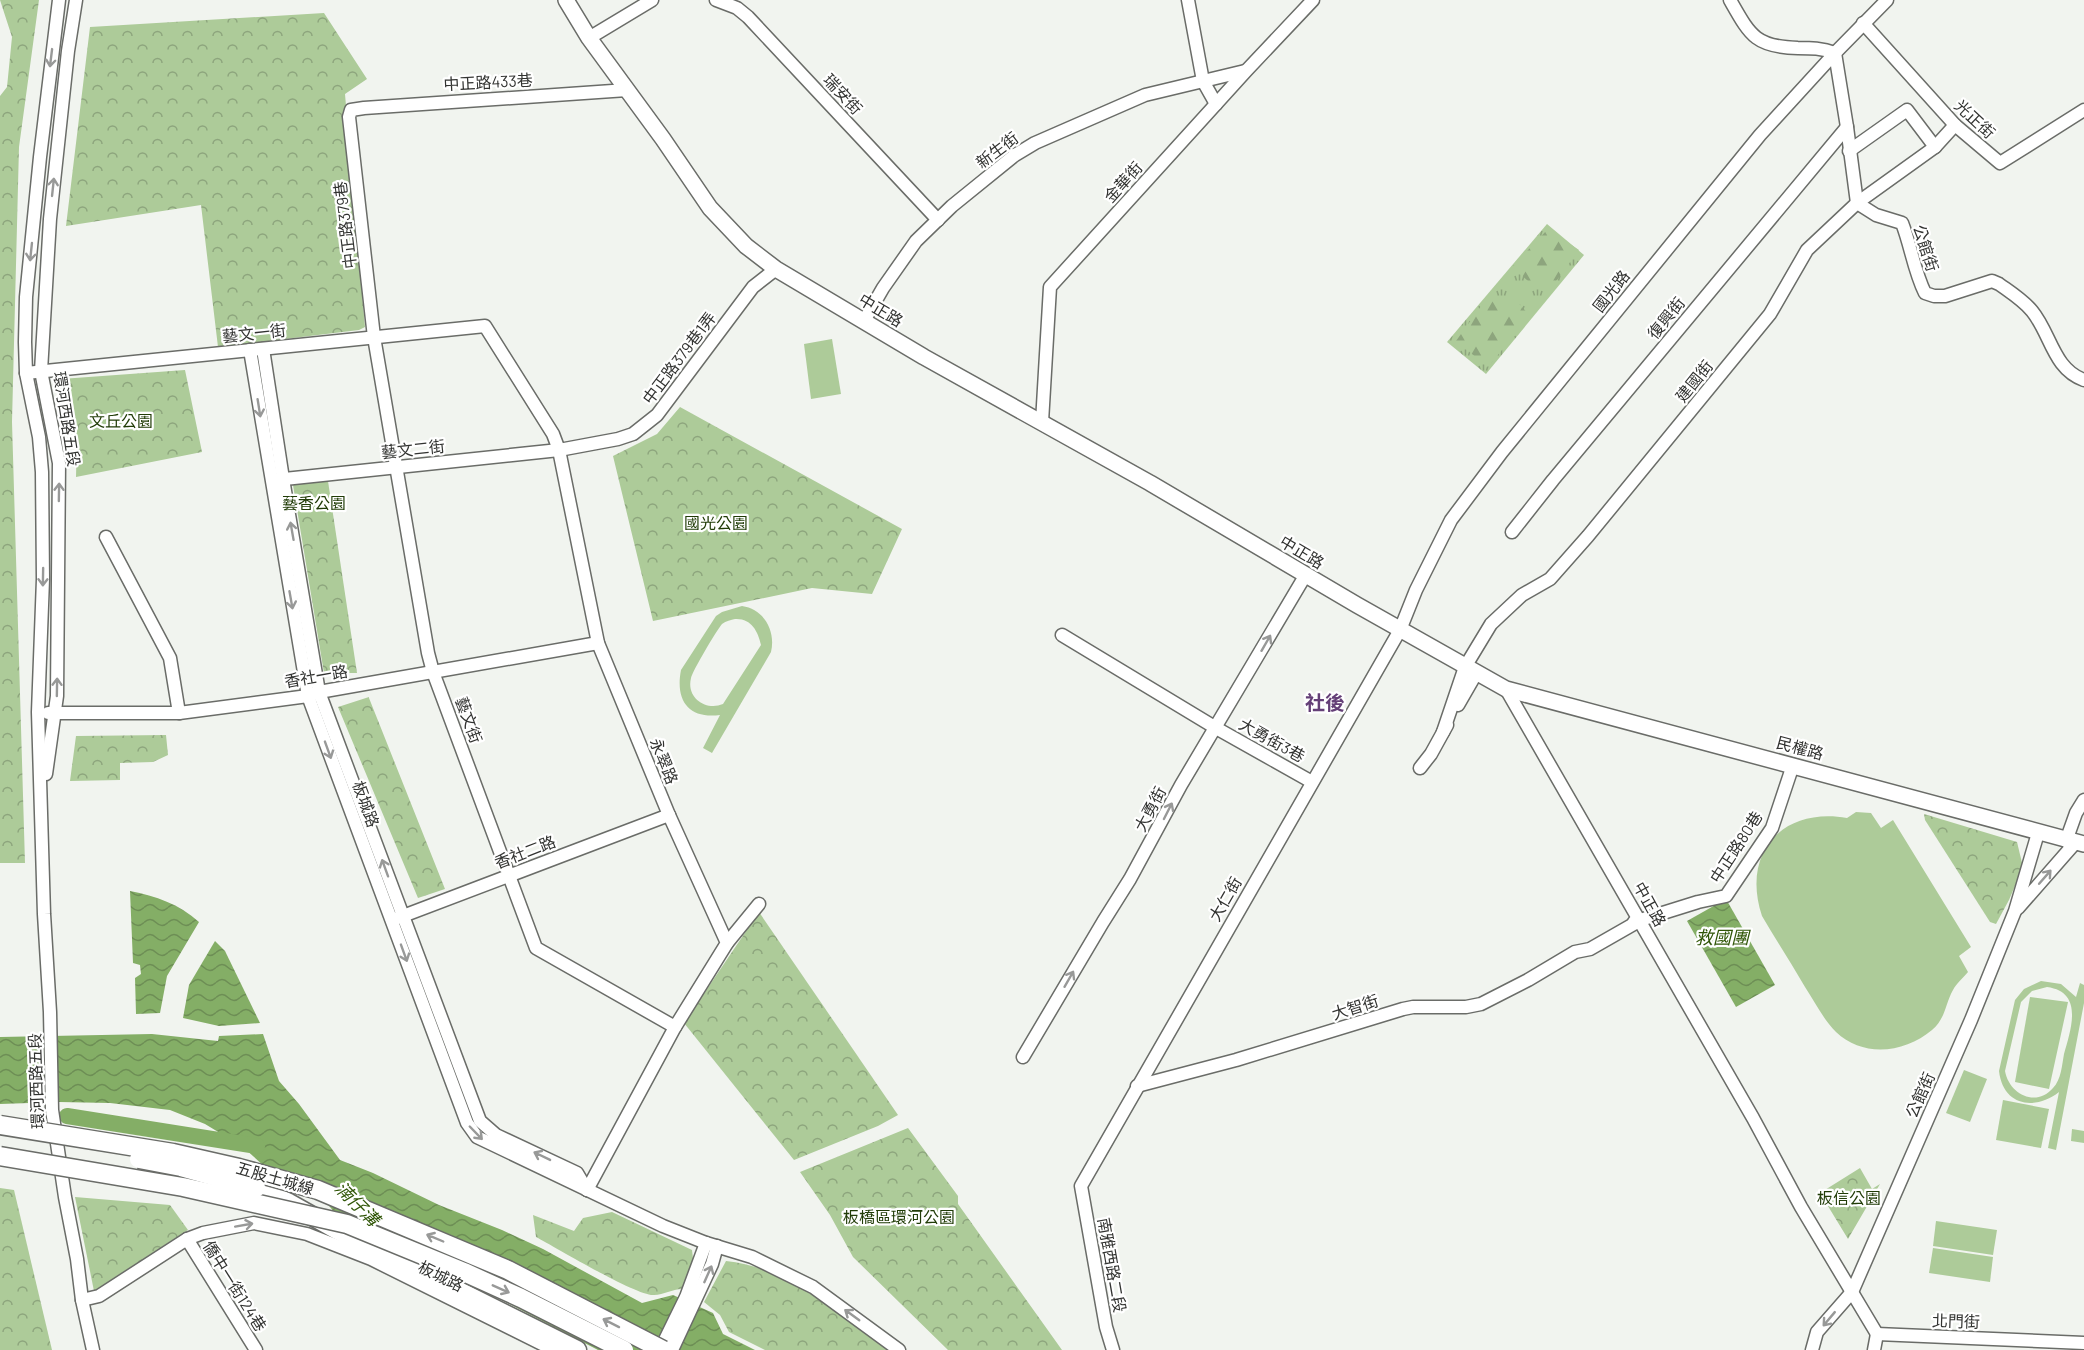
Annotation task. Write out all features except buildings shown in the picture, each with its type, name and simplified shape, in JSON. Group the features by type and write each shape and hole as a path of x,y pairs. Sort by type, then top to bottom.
{"highway":[{"name":"五股土城線","path":"0,1125 173,1153 318,1190 508,1270 662,1350"},
{"path":"0,1134 181,1167 289,1203 356,1240 577,1350"},
{"path":"0,1147 17,1148 251,1191 371,1259"},
{"name":"五股土城線","path":"0,1155 183,1187 347,1224 512,1293 624,1350"}],"main road":[{"name":"中正路","path":"566,0 589,38 710,208 746,246 776,269 924,357 1150,483 1305,576 1506,689"},
{"name":"民權路","path":"1506,689 2075,843"}],"street":[{"name":"環河西路五段","path":"59,0 43,124 26,297 26,373 39,437 42,472 43,579 38,712 52,1110 82,1300 93,1350"},
{"name":"環河西路五段","path":"41,807 57,696 59,463 41,371 50,219 68,51 76,0"},
{"path":"589,38 652,0"},
{"name":"瑞安街","path":"717,0 737,8 748,16 938,220"},
{"path":"1188,0 1203,81 1216,104"},
{"name":"金華街","path":"1042,422 1050,288 1246,71 1314,0"},
{"path":"1730,0 1744,25 1767,45 1824,48 1835,53 1857,202"},
{"name":"國光路","path":"1400,630 1416,590 1451,520 1532,414 1717,186 1835,53 1887,0"},
{"name":"光正街","path":"1863,24 1955,125 2000,163 2084,110"},
{"name":"新生街","path":"864,321 883,288 916,241 1015,155 1035,143 1145,95 1246,71"},
{"name":"中正路433巷","path":"351,110 425,102 627,90"},
{"name":"中正路379巷","path":"351,110 349,117 374,337"},
{"path":"1849,151 1907,110 1935,147"},
{"name":"建國街","path":"1420,768 1443,732 1491,624 1522,595 1550,579 1588,536 1770,314 1807,250 1857,202 1935,147 1955,125"},
{"name":"復興街","path":"1512,532 1847,127"},
{"name":"公館街","path":"1857,202 1876,215 1902,223 1925,293 1939,297 1992,281 1999,284 2032,310 2064,368 2070,374 2084,380"},
{"name":"中正路379巷1弄","path":"559,450 618,439 633,434 645,426 657,415 753,287 776,269"},
{"name":"藝文一街","path":"26,373 485,326"},
{"name":"永翠路","path":"485,326 554,434 598,643 669,815 727,943"},
{"name":"藝文街","path":"374,337 395,468 433,672 536,948 675,1028"},
{"name":"板城路","path":"263,349 277,480"},
{"name":"板城路","path":"250,350 277,480 314,694 397,918 467,1123 477,1137 586,1190 712,1245 752,1257 813,1287 899,1350"},
{"name":"藝文二街","path":"277,480 559,450"},
{"path":"106,537 170,658 179,713"},
{"name":"大勇街","path":"1023,1058 1130,879 1181,785 1305,576"},
{"name":"大仁街","path":"1081,1186 1400,630"},
{"name":"大勇街3巷","path":"1062,635 1216,728 1312,782"},
{"name":"香社一路","path":"38,712 179,713 314,694 598,643"},
{"name":"中正路","path":"1506,689 1753,1118 1801,1207 1852,1292"},
{"name":"中正路80巷","path":"1639,921 1698,902 1726,896 1772,828 1793,765"},
{"path":"2015,911 2075,843 2076,813 2084,800"},
{"name":"香社二路","path":"397,918 669,815"},
{"path":"2015,911 2038,833"},
{"path":"586,1190 675,1028 727,943 759,904"},
{"name":"公館街","path":"1812,1350 1817,1332 1852,1292 1966,1031 2015,911"},
{"name":"大智街","path":"1137,1086 1236,1060 1413,1006 1466,1007 1481,1004 1575,952 1590,949 1639,921"},
{"name":"南雅西路二段","path":"1081,1186 1106,1327 1113,1350"},
{"name":"板城路","path":"82,1300 99,1296 187,1239 203,1233 254,1223 307,1234 371,1259 554,1350"},
{"name":"僑中一街124巷","path":"187,1239 256,1350"},
{"path":"672,1350 712,1245"},
{"path":"1852,1292 1877,1334 1874,1350"},
{"path":"662,1350 691,1299"},
{"name":"北門街","path":"1877,1334 1974,1344 2048,1346 2084,1343"}],"green space":[{"path":"0,0 39,0 19,147 12,422 25,863 0,863 0,96 7,87 12,37"},
{"path":"324,13 367,79 345,94 365,327 359,330 218,347 201,205 66,226 90,27"},
{"path":"1547,224 1584,255 1486,374 1447,342"},
{"path":"1548,229 1579,250 1557,280 1535,287 1512,267"},
{"path":"1489,295 1515,299 1530,316 1488,367 1456,341"},
{"path":"832,339 841,394 811,399 804,344"},
{"name":"文丘公園","path":"185,370 202,452 76,477 77,436 62,398 61,379"},
{"name":"國光公園","path":"680,407 902,529 872,594 812,588 653,621 613,456 657,434"},
{"name":"藝香公園","path":"328,481 357,673 324,673 293,485"},
{"path":"742,606 757,612 767,622 772,644 771,652 712,753 703,748 720,715 700,714 692,711 683,699 680,681 681,670 716,616","holes":["741,619 753,626 761,645 723,704 717,706 704,704 694,697 690,685 691,678 722,624"]},
{"path":"369,697 445,889 418,898 338,707"},
{"path":"166,735 168,755 153,762 120,763 120,780 70,781 76,736"},
{"path":"1856,812 1871,813 1881,828 1893,820 1971,947 1959,956 1968,972 1954,988 1937,1025 1921,1038 1897,1048 1871,1049 1859,1046 1831,1027 1762,916 1757,893 1757,873 1763,854 1772,839 1786,828 1803,820 1824,816 1847,818"},
{"path":"1924,814 2017,842 2023,867 1996,924 1990,922 1925,820"},
{"path":"759,912 898,1115 878,1126 794,1160 684,1023"},
{"path":"2041,981 2061,984 2076,997 2080,983 2084,985 2084,1003 2056,1150 2048,1148 2059,1092 2040,1102 2022,1102 2007,1092 1999,1071 2015,1000 2024,989","holes":["2047,987 2059,990 2066,996 2072,1013 2070,1034 2059,1077 2056,1085 2046,1094 2039,1097 2024,1096 2012,1086 2005,1071 2021,1002 2032,991"]},
{"path":"2030,997 2068,1002 2049,1089 2015,1082"},
{"path":"1964,1070 1987,1079 1970,1122 1946,1113"},
{"path":"2003,1100 2049,1109 2041,1148 1996,1140"},
{"name":"板橋區環河公園","path":"908,1128 958,1196 958,1204 1062,1350 948,1350 853,1257 830,1215 800,1172"},
{"path":"2072,1129 2084,1131 2084,1143 2071,1141"},
{"name":"板信公園","path":"1860,1168 1872,1189 1880,1184 1848,1239 1820,1193"},
{"path":"0,1188 14,1190 52,1350 0,1350"},
{"path":"75,1197 170,1205 188,1230 94,1291"},
{"path":"612,1212 692,1250 694,1267 682,1289 658,1295 645,1293 615,1280 536,1237 533,1215 574,1231 583,1218"},
{"path":"1936,1221 1997,1230 1993,1255 1933,1246"},
{"path":"1933,1248 1993,1257 1990,1282 1929,1273"},
{"path":"726,1261 770,1272 791,1282 832,1308 888,1350 765,1350 729,1332 720,1315 704,1302"}],"water":[{"path":"130,891 167,902 199,922 167,976 160,1013 136,1014 135,978 141,974 140,965 133,963"},
{"name":"救國團","path":"1726,899 1775,985 1736,1007 1687,921"},
{"path":"215,941 225,951 260,1023 219,1026 183,1018 189,985"},
{"path":"152,1034 218,1041 219,1036 263,1034 279,1081 340,1160 543,1249 642,1303 673,1295 713,1313 723,1334 755,1350 598,1350 336,1214 306,1179 266,1168 243,1147 205,1124 170,1110 110,1103 0,1104 0,1037"}],"waterway":[{"name":"湳仔溝","path":"67,1116 257,1146"}],"district":[{"name":"社後","path":"1325,703"}]}
